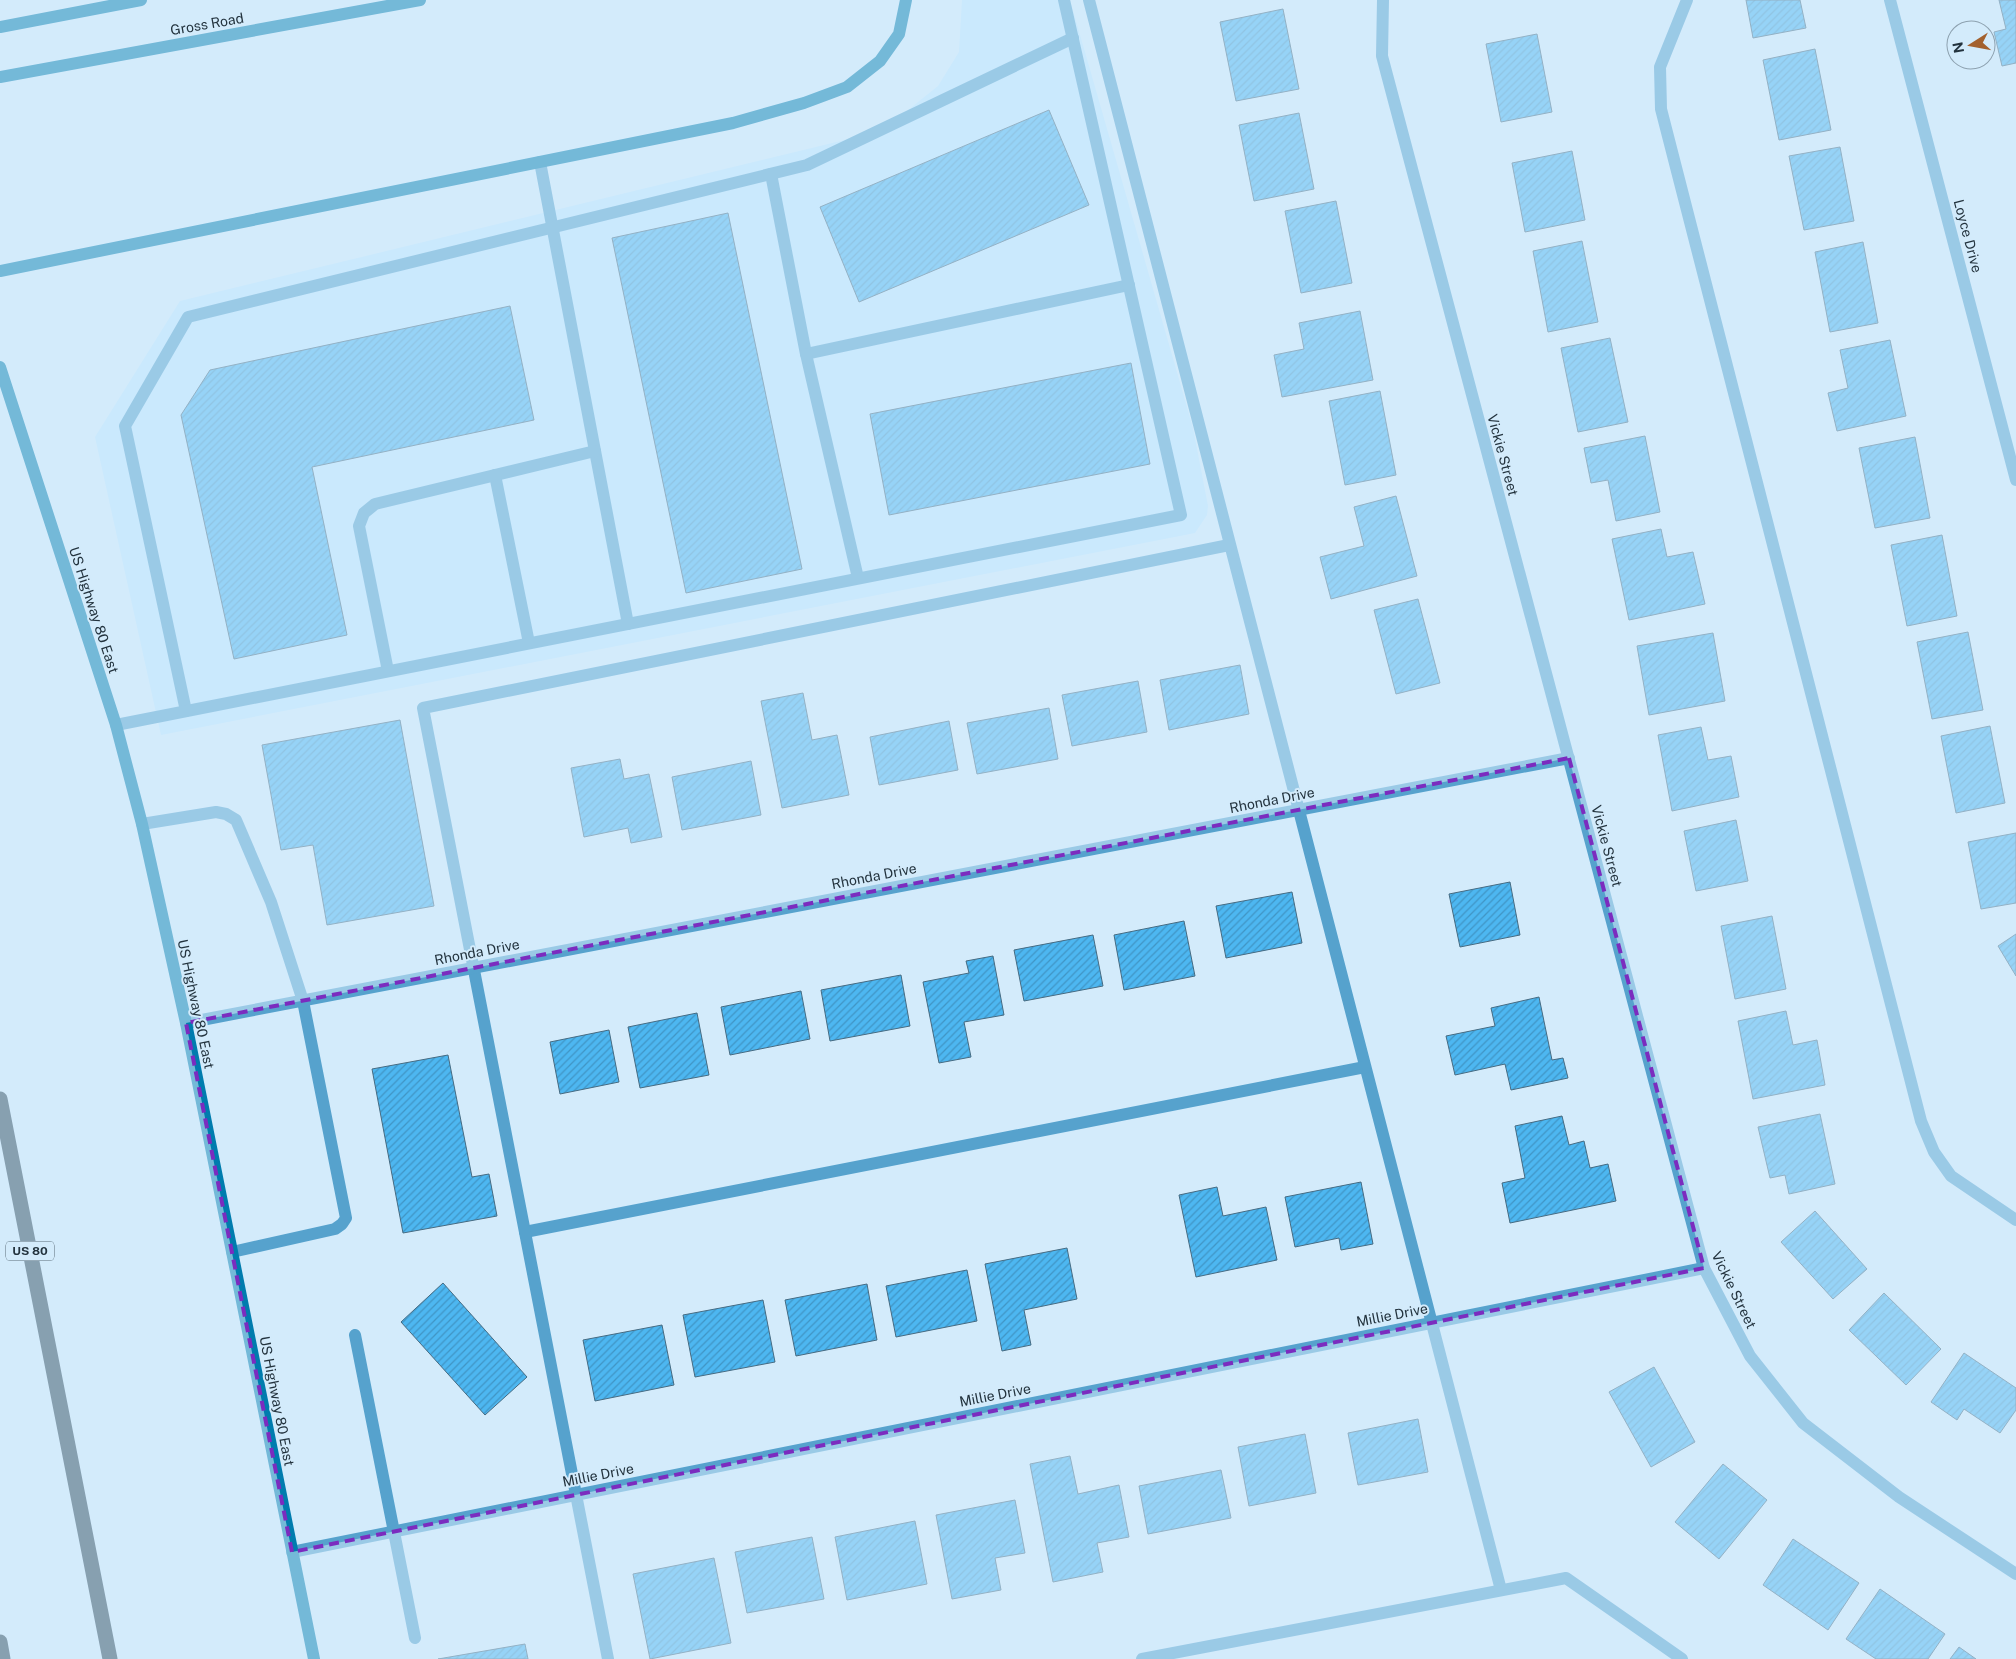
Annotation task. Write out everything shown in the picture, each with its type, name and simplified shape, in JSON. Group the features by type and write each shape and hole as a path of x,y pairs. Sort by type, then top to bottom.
{"highway":[{"name":"US 80","path":"0,1098 110,1659"},
{"path":"0,1642 3,1659"}],"main road":[{"path":"0,27 142,0"},
{"name":"Gross Road","path":"2,77 420,0"},
{"path":"0,271 732,123 804,103 847,87 880,61 899,34 906,0"},
{"name":"US Highway 80 East","path":"0,367 116,725 142,824 186,1023 314,1659"}],"street":[{"path":"116,725 1181,515 1064,0"},
{"path":"1089,0 1501,1590"},
{"name":"Vickie Street","path":"1383,0 1382,56 1704,1268 1750,1356 1804,1423 1899,1497 2016,1574"},
{"path":"1687,0 1660,67 1661,109 1921,1121 1934,1152 1951,1176 2016,1220"},
{"name":"Loyce Drive","path":"1890,0 2016,480"},
{"path":"186,711 124,426 188,318 807,165 1073,38"},
{"path":"540,162 551,228 628,624"},
{"path":"772,174 806,354 858,578"},
{"path":"806,354 1129,285"},
{"path":"388,672 359,526 364,513 375,504 594,451"},
{"path":"495,475 529,644"},
{"path":"608,1659 423,708 1229,545"},
{"name":"Rhonda Drive","path":"186,1023 1568,758"},
{"path":"142,824 216,812 226,814 236,820 270,902 303,1001 346,1218 335,1229 232,1252"},
{"path":"525,1232 1365,1067"},
{"name":"Millie Drive","path":"292,1552 1704,1268"},
{"path":"355,1335 415,1638"},
{"path":"1142,1659 1566,1578 1682,1659"}],"highlighted area":[{"path":"1569,758 1704,1268 292,1552 186,1023"}],"shaded area":[{"path":"962,0 1070,0 1193,428 1208,506 1207,515 1195,533 161,735 95,437 180,301 882,131 938,86 959,52"}],"building":[{"path":"1746,0 1800,0 1806,28 1753,38"},
{"path":"1999,0 2016,0 2016,63 2002,66 1996,40 1996,32 2006,29"},
{"path":"1283,9 1299,89 1236,101 1220,22"},
{"path":"1537,34 1552,112 1501,122 1486,44"},
{"path":"1815,49 1831,130 1779,140 1763,60"},
{"path":"1049,110 1089,205 859,302 820,207"},
{"path":"1299,113 1314,189 1254,201 1239,125"},
{"path":"1840,147 1854,221 1804,230 1789,156"},
{"path":"1572,151 1585,220 1525,232 1512,163"},
{"path":"1336,201 1352,283 1301,293 1285,211"},
{"path":"728,213 802,569 686,593 612,238"},
{"path":"1582,241 1598,322 1548,332 1533,251"},
{"path":"1863,242 1878,323 1830,332 1815,252"},
{"path":"510,306 534,420 312,467 347,635 234,659 181,415 210,370"},
{"path":"1360,311 1373,380 1282,397 1274,355 1304,349 1299,323"},
{"path":"1610,338 1628,422 1578,432 1561,348"},
{"path":"1890,340 1906,416 1837,431 1828,393 1848,388 1840,350"},
{"path":"1131,363 1150,464 889,515 870,414"},
{"path":"1380,391 1396,475 1345,485 1329,401"},
{"path":"1645,436 1660,512 1616,521 1608,480 1591,483 1584,448"},
{"path":"1915,437 1930,518 1875,528 1859,448"},
{"path":"1396,496 1417,576 1331,599 1320,557 1364,546 1354,507"},
{"path":"1661,529 1667,557 1693,552 1705,604 1629,620 1612,539"},
{"path":"1942,535 1957,616 1907,626 1891,545"},
{"path":"1418,599 1440,683 1396,694 1374,610"},
{"path":"1968,632 1983,710 1932,719 1917,642"},
{"path":"1713,633 1725,701 1649,715 1637,646"},
{"path":"1240,665 1249,714 1169,730 1160,680"},
{"path":"1138,681 1147,732 1072,746 1062,695"},
{"path":"803,693 812,740 837,735 849,795 782,808 761,701"},
{"path":"1049,708 1058,759 977,774 967,723"},
{"path":"400,720 434,906 327,925 313,845 281,850 262,745"},
{"path":"949,721 958,770 879,785 870,737"},
{"path":"1990,726 2005,803 1956,813 1941,736"},
{"path":"1701,727 1708,760 1731,756 1739,797 1672,811 1658,735"},
{"path":"620,759 624,779 649,774 662,837 631,843 628,828 584,837 571,768"},
{"path":"751,761 761,815 682,830 672,777"},
{"path":"1736,820 1748,881 1696,891 1684,831"},
{"path":"2016,833 2016,903 1981,909 1968,842"},
{"path":"1510,882 1520,935 1460,947 1449,894"},
{"path":"1292,892 1302,943 1226,958 1216,906"},
{"path":"1772,916 1786,989 1735,999 1721,926"},
{"path":"1184,921 1195,976 1124,990 1114,935"},
{"path":"2016,934 2016,976 1998,946"},
{"path":"1093,935 1103,986 1024,1001 1014,950"},
{"path":"993,956 1004,1015 964,1022 971,1057 939,1063 923,982 969,973 966,961"},
{"path":"901,975 910,1026 830,1041 821,990"},
{"path":"801,991 810,1039 730,1055 721,1007"},
{"path":"1539,997 1552,1060 1563,1058 1568,1078 1511,1090 1505,1064 1455,1075 1446,1036 1495,1026 1491,1008"},
{"path":"1786,1011 1793,1045 1817,1040 1825,1085 1753,1099 1738,1021"},
{"path":"697,1013 709,1075 640,1088 628,1027"},
{"path":"609,1030 619,1082 560,1094 550,1042"},
{"path":"448,1055 472,1177 489,1174 497,1216 403,1233 372,1069"},
{"path":"1820,1114 1835,1184 1789,1194 1785,1175 1770,1178 1758,1127"},
{"path":"1562,1116 1569,1145 1584,1141 1590,1168 1608,1164 1616,1201 1510,1223 1502,1183 1525,1178 1515,1126"},
{"path":"1361,1182 1373,1244 1341,1250 1339,1238 1295,1247 1285,1197"},
{"path":"1217,1187 1223,1216 1266,1207 1277,1260 1196,1277 1179,1195"},
{"path":"1815,1211 1867,1269 1833,1299 1781,1242"},
{"path":"1067,1248 1077,1299 1024,1310 1031,1345 1002,1351 985,1264"},
{"path":"967,1270 977,1321 896,1337 886,1286"},
{"path":"443,1283 527,1377 485,1415 401,1322"},
{"path":"867,1284 877,1340 796,1356 785,1300"},
{"path":"1884,1293 1941,1349 1906,1385 1849,1330"},
{"path":"763,1300 775,1362 695,1377 683,1315"},
{"path":"662,1325 674,1385 595,1401 583,1340"},
{"path":"1964,1353 2016,1388 2016,1410 2000,1433 1964,1409 1957,1420 1931,1402"},
{"path":"1654,1367 1695,1442 1651,1467 1609,1392"},
{"path":"1418,1419 1428,1472 1358,1485 1348,1433"},
{"path":"1305,1434 1316,1493 1249,1506 1238,1447"},
{"path":"1070,1456 1078,1494 1119,1485 1129,1537 1097,1543 1103,1572 1053,1582 1030,1464"},
{"path":"1723,1464 1767,1500 1719,1559 1675,1522"},
{"path":"1221,1470 1231,1518 1148,1534 1139,1486"},
{"path":"1015,1500 1025,1553 995,1558 1001,1590 952,1599 936,1515"},
{"path":"915,1521 927,1584 847,1600 835,1537"},
{"path":"812,1537 824,1599 747,1613 735,1552"},
{"path":"1793,1539 1859,1583 1828,1630 1763,1585"},
{"path":"714,1558 731,1643 650,1659 633,1574"},
{"path":"1880,1589 1945,1634 1928,1659 1876,1659 1846,1639"},
{"path":"525,1644 528,1659 438,1659"},
{"path":"1959,1647 1976,1659 1950,1659"}]}
